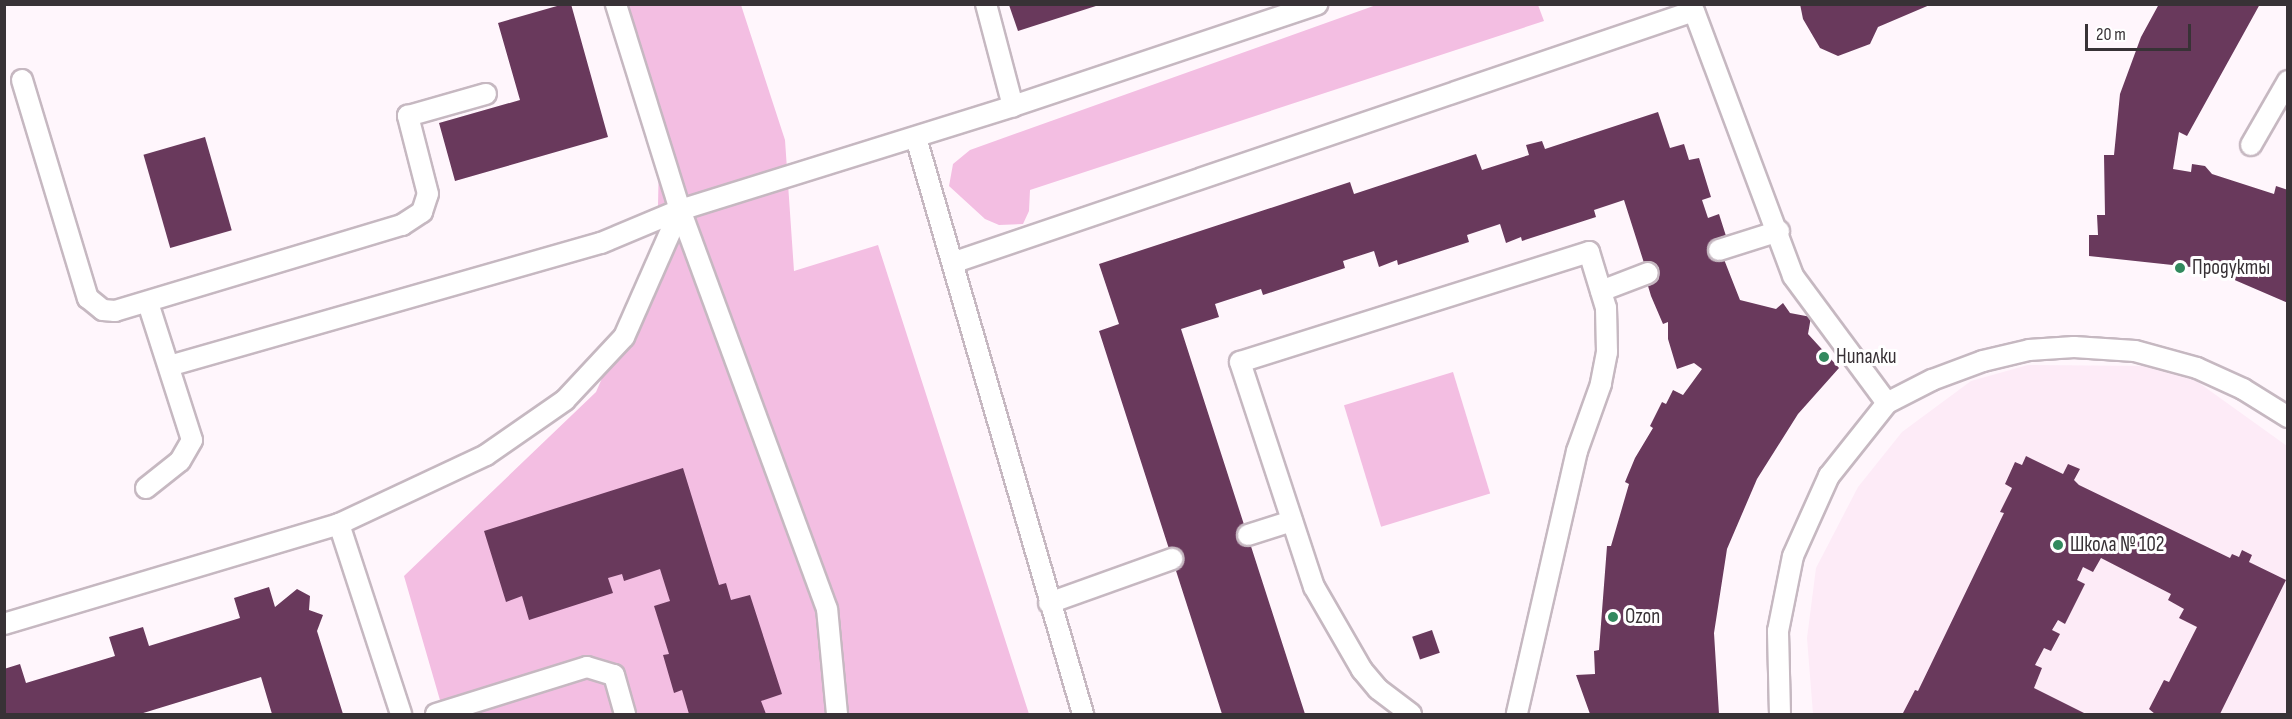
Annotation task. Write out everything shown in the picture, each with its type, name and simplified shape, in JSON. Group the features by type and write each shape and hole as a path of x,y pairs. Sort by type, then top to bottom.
{"lane":[{"path":"616,4 680,210 827,609 837,714"},
{"path":"986,4 1012,106"},
{"path":"169,366 600,243 680,210 916,138 1317,4"},
{"path":"955,262 1692,7 1779,231 1793,276 1887,403"},
{"path":"22,80 88,298 103,310 115,311 148,303 402,225 422,212 428,194 408,116 486,94"},
{"path":"2251,145 2288,81"},
{"path":"916,138 955,262 1049,603 1083,714"},
{"path":"4,624 339,524 486,455 565,400 624,337 680,210"},
{"path":"1719,250 1779,231"},
{"path":"1411,714 1378,689 1346,647 1314,587 1240,362 1589,252 1606,308 1607,352 1601,384 1577,451 1517,714"},
{"path":"1601,291 1648,273"},
{"path":"146,488 180,461 192,440 148,303"},
{"path":"1780,714 1778,631 1793,556 1829,476 1887,403 1932,380 1983,361 2029,350 2074,347 2135,351 2197,368 2243,389 2288,417"},
{"path":"1248,535 1292,521"},
{"path":"339,524 400,714"},
{"path":"1049,603 1172,559"},
{"path":"436,714 587,667 614,675 625,714"}],"shaded area":[{"path":"1379,4 1538,5 1544,21 1030,190 1029,211 1023,224 999,225 985,219 949,186 953,164 970,150"},
{"path":"628,5 741,5 785,140 794,271 878,245 1029,714 444,714 404,576 596,392 657,252 660,111"},
{"name":"Школа № 102","path":"2028,365 2150,366 2195,380 2287,446 2287,714 1813,714 1807,638 1816,568 1858,487 1902,432 1971,381"},
{"path":"1453,372 1490,493 1381,527 1344,405"}],"building":[{"path":"571,4 608,137 455,181 439,123 520,100 498,23"},
{"path":"1800,4 1932,4 1878,27 1870,44 1838,56 1820,48 1803,19"},
{"path":"2159,4 2260,4 2187,136 2179,132 2173,169 2191,172 2192,164 2205,166 2212,174 2274,194 2276,186 2288,190 2288,303 2230,278 2191,267 2089,256 2089,235 2098,235 2097,215 2105,215 2104,155 2114,155 2120,94 2141,37"},
{"path":"1009,5 1099,5 1018,31"},
{"path":"1658,112 1670,148 1684,144 1689,160 1699,158 1711,197 1702,200 1708,218 1719,214 1726,236 1716,239 1740,300 1776,309 1783,303 1790,313 1811,317 1808,334 1839,368 1798,414 1757,479 1727,549 1714,633 1719,714 1590,714 1576,675 1595,674 1594,651 1599,650 1607,546 1611,546 1629,484 1625,482 1635,458 1653,428 1650,426 1662,402 1666,404 1673,390 1683,395 1702,369 1694,363 1677,369 1668,339 1668,322 1663,324 1651,296 1648,286 1651,285 1624,200 1594,210 1596,217 1522,241 1521,237 1506,243 1500,224 1467,235 1469,242 1398,265 1397,260 1379,267 1374,251 1343,261 1345,268 1263,295 1261,289 1215,304 1219,317 1181,329 1305,714 1222,714 1099,331 1119,324 1099,264 1350,182 1354,194 1476,154 1482,170 1529,155 1526,145 1542,141 1545,149"},
{"path":"205,137 232,230 170,248 143,155"},
{"path":"2026,456 2063,474 2068,464 2080,469 2074,480 2079,485 2230,558 2232,554 2239,557 2242,550 2252,555 2249,562 2286,580 2220,714 2155,714 2149,709 2164,680 2169,682 2197,627 2179,618 2184,609 2168,600 2171,594 2101,558 2093,572 2083,567 2077,580 2085,584 2065,624 2058,620 2052,630 2060,634 2051,651 2044,648 2035,665 2042,668 2034,688 2086,714 1903,713 1915,690 1918,691 2004,513 2000,512 2012,488 2005,484 2015,462 2022,465"},
{"path":"683,468 719,585 726,583 731,600 750,595 782,694 761,701 766,714 689,714 682,690 674,693 663,655 669,654 654,606 670,601 660,569 624,581 622,574 608,578 613,593 529,620 522,596 506,602 484,531"},
{"path":"269,587 275,607 297,589 310,596 309,610 323,615 317,631 343,714 272,714 261,677 140,714 4,714 4,669 20,664 26,683 115,656 109,637 143,627 149,646 240,618 234,598"},
{"path":"1432,630 1440,653 1420,660 1412,637"}],"place":[{"name":"Продукты","path":"2180,268"},
{"name":"Нипалки","path":"1824,357"},
{"name":"Школа № 102","path":"2058,545"},
{"name":"Ozon","path":"1613,617"}]}
